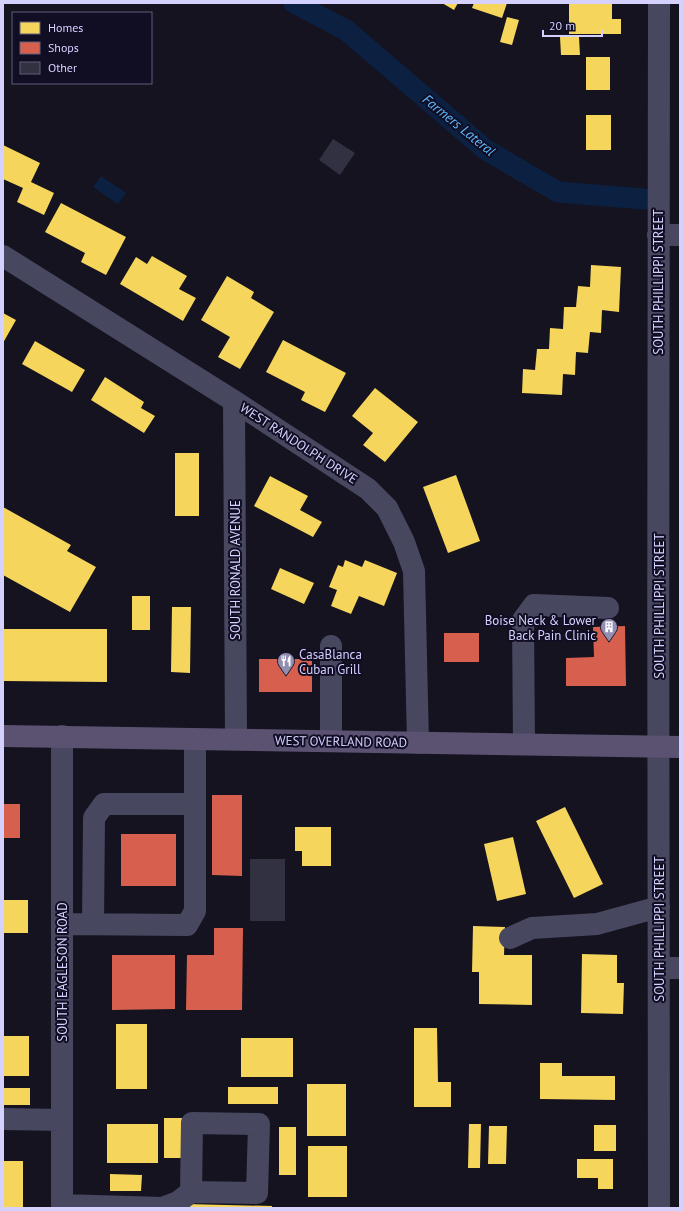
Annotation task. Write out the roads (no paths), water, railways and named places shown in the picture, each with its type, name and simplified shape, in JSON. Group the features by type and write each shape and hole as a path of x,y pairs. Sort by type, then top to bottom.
{"main road":[{"name":"WEST OVERLAND ROAD","path":"3,736 670,746"}],"street":[{"name":"SOUTH PHILLIPPI STREET","path":"659,3 658,235 670,746 660,907 670,968 659,1208"},
{"path":"658,235 680,235"},
{"name":"WEST RANDOLPH DRIVE","path":"3,256 234,401 368,489 387,508 404,542 414,571 418,743"},
{"name":"SOUTH RONALD AVENUE","path":"234,401 236,739"},
{"path":"524,744 523,620 534,605 608,608"},
{"path":"331,646 331,741"},
{"name":"SOUTH EAGLESON ROAD","path":"62,736 62,1206"},
{"path":"62,924 187,924 196,911 195,739"},
{"path":"93,924 94,818 104,804 195,804"},
{"path":"510,938 532,928 597,924 660,907"},
{"path":"3,1119 62,1120"},
{"path":"62,1206 162,1208 178,1202 191,1192"}],"water":[{"path":"101,176 126,193 118,204 93,187"}],"waterway":[{"name":"Farmers Lateral","path":"294,3 346,30 486,150 558,192 644,199"}],"place":[{"name":"Boise Neck & Lower Back Pain Clinic","path":"609,642"},
{"name":"CasaBlanca Cuban Grill","path":"286,676"}]}
